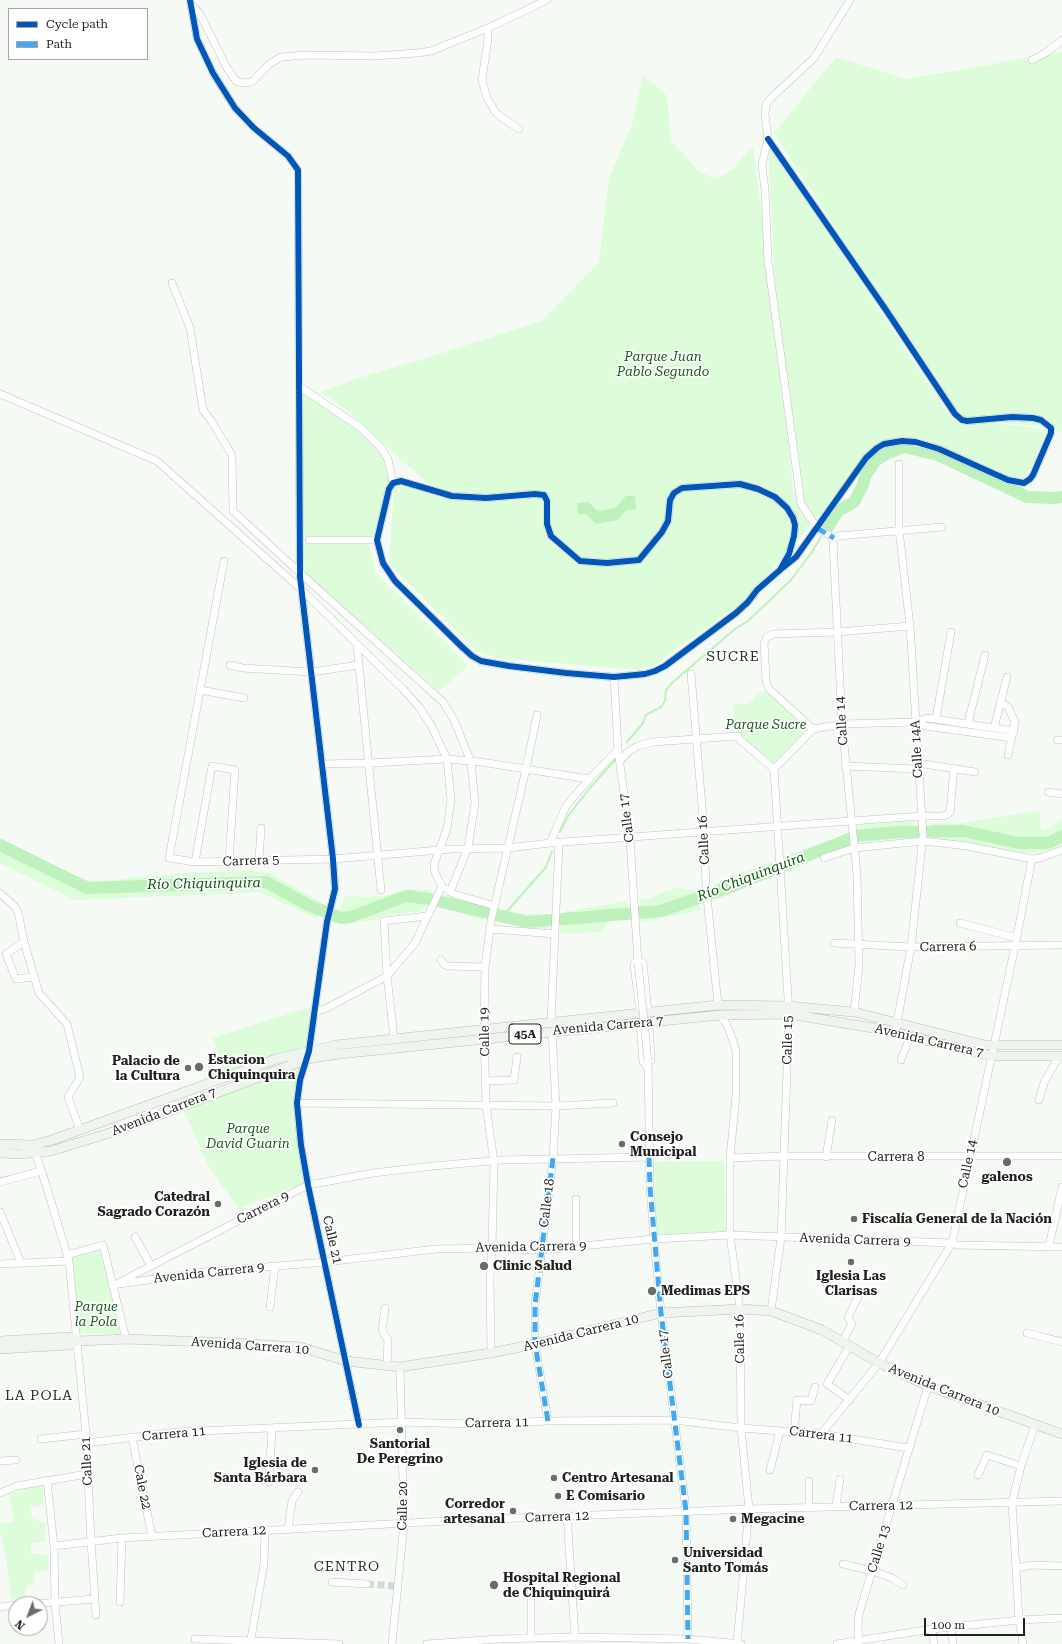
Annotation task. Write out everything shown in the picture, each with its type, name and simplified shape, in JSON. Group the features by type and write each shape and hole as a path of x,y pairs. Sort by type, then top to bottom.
{"main road":[{"name":"Avenida Carrera 7","path":"0,1153 20,1154 52,1140 276,1060 308,1055 339,1054 484,1039 644,1013 718,1005 788,1010 854,1012 985,1045 1062,1045"},
{"name":"Avenida Carrera 7","path":"0,1144 51,1151 116,1131 336,1045 484,1028 551,1027 645,1022 788,1010 910,1036 991,1056 1060,1056"},
{"name":"Avenida Carrera 10","path":"0,1349 70,1345 77,1341 126,1340 300,1347 346,1361 400,1367 492,1354 661,1313 740,1309 771,1311 822,1330 845,1345 879,1363 928,1386 1062,1434"},
{"name":"Avenida Carrera 10","path":"0,1341 70,1337 77,1341"}],"street":[{"path":"190,1 200,14 227,68 236,80 244,83 252,82 272,61 281,58 306,55 374,56 431,51 488,28 547,0"},
{"path":"850,0 814,58 766,104 765,115 768,139 762,165 765,190 768,261 801,504 817,528 834,538 838,536 899,530 942,528"},
{"name":"Calle 21","path":"190,1 198,39 213,73 235,108 254,128 288,156 298,170 300,573 333,859 335,889 327,922 308,1055 300,1080 297,1104 301,1145 308,1185 326,1262 359,1425"},
{"path":"488,28 488,39 482,80 487,98 497,114 519,129"},
{"path":"1032,60 1047,52 1062,40"},
{"path":"768,139 886,310 955,414 962,420 967,421 1012,417 1033,418 1041,420 1051,428 1051,433 1033,475 1024,483 1008,480 939,449 916,442 902,441 884,444 866,458 796,556 780,570 757,590 748,602 736,613 665,666 644,674 614,677 509,666 481,661 472,656 395,581 383,563 377,540 389,489 393,483 401,481 452,496 486,498 544,494 548,501 547,524 551,536 580,561 607,563 639,560 662,532 668,521 670,500 674,493 682,488 740,484 758,489 774,498 787,508 793,518 795,525 794,536 789,554 780,570"},
{"path":"172,283 190,328 203,410 232,455 234,511 300,573 443,702 454,720 471,762 475,802 468,848 450,892"},
{"path":"299,386 361,428 381,448 388,458 393,483"},
{"path":"0,394 158,461 302,590 403,689 420,707 432,725 447,759 451,800 447,829 434,864 435,873 442,886 450,892 495,908"},
{"name":"Calle 14A","path":"895,1033 911,947 923,839 910,626 899,530 899,464"},
{"name":"Calle 14","path":"834,538 836,632 845,766 854,845 859,945 859,966 854,1012"},
{"path":"309,540 377,540"},
{"path":"224,561 200,690 244,698"},
{"path":"813,729 768,688 766,680 764,643 767,638 773,634 836,632 910,626"},
{"path":"936,719 951,632"},
{"path":"357,645 382,890"},
{"path":"968,724 985,655"},
{"path":"230,666 311,672 359,665"},
{"name":"Calle 16","path":"691,674 704,832 706,887 718,1005"},
{"name":"Calle 17","path":"614,677 618,750 630,838 638,961 648,1064 649,1157 654,1239 661,1313 686,1511 683,1641"},
{"path":"994,728 1007,677"},
{"name":"Carrera 5","path":"200,690 169,858 195,862 333,859 468,848 508,848 851,821 942,816 947,815 950,812 954,768"},
{"path":"1000,702 1008,707 1016,722 1008,755"},
{"name":"Calle 19","path":"492,1354 490,1294 494,1162 486,1105 484,1039 485,967 491,921 537,715"},
{"path":"620,761 628,752 638,746 652,742 696,738 739,738 774,770 813,729 842,724 915,722 927,718 994,728 1013,734"},
{"path":"915,722 926,726 1013,734"},
{"path":"550,844 566,806 589,779 618,750"},
{"path":"322,764 447,759 481,762 589,779"},
{"path":"195,862 212,766 235,770 229,861"},
{"path":"845,766 918,766 954,768 975,772"},
{"name":"Calle 15","path":"771,1311 781,1238 788,1010 781,874 776,827 774,770"},
{"path":"1048,792 1062,794"},
{"path":"259,860 261,828"},
{"path":"824,858 854,845 923,839 1032,859 1040,858 1062,850"},
{"name":"Calle 18","path":"548,1421 534,1344 535,1297 552,1158 556,1106 551,1027 559,843"},
{"name":"Calle 14","path":"821,1434 879,1363 952,1243 1032,859"},
{"path":"315,1012 327,1008 387,976 415,943 442,886"},
{"path":"0,893 15,907 18,912 33,977 40,995 67,1024 80,1077 68,1097 80,1130"},
{"path":"394,1038 387,976 384,920 427,916"},
{"path":"960,923 1016,938"},
{"path":"490,929 555,931"},
{"path":"24,942 6,954 16,978 33,977"},
{"name":"Carrera 6","path":"834,943 911,947 1062,945"},
{"path":"441,960 449,966 485,967"},
{"name":"Calle 17","path":"638,961 643,962 644,1013"},
{"name":"Calle 16","path":"720,1015 727,1025 736,1050 736,1095 730,1158 730,1235 740,1309 742,1428 749,1509 737,1644"},
{"name":"Calle 17","path":"645,1022 643,1062 648,1064"},
{"path":"902,1060 910,1036"},
{"path":"1039,1100 1044,1083 1060,1056"},
{"path":"486,1082 514,1080 517,1057"},
{"path":"297,1104 556,1106 613,1103"},
{"path":"826,1157 832,1120"},
{"name":"Calle 21","path":"34,1149 68,1258 86,1434 87,1474 96,1615"},
{"name":"Carrera 8","path":"730,1158 784,1156 1062,1156"},
{"path":"552,1158 649,1157"},
{"name":"Carrera 9","path":"112,1285 308,1185 373,1173 433,1166 494,1162 502,1160 552,1158"},
{"path":"0,1182 41,1171"},
{"path":"1049,1244 1062,1187"},
{"path":"576,1199 576,1247"},
{"path":"0,1212 21,1263"},
{"name":"Avenida Carrera 9","path":"112,1285 204,1272 326,1262 436,1249 492,1248 541,1250 654,1239 730,1235 952,1243 958,1245 1049,1244 1062,1242"},
{"path":"135,1237 151,1266"},
{"name":"Avenida Carrera 9","path":"1049,1244 1062,1247"},
{"path":"0,1264 68,1258 103,1245 126,1340"},
{"path":"270,1306 275,1266"},
{"path":"850,1400 827,1384 845,1345 852,1324 848,1317 858,1297"},
{"path":"385,1308 382,1331 388,1340 387,1366"},
{"path":"1027,1333 1062,1342"},
{"name":"Calle 20","path":"392,1644 404,1523 403,1422 400,1367"},
{"name":"Calle 13","path":"859,1643 859,1614 893,1506 908,1448 928,1386"},
{"path":"794,1432 797,1400 811,1401 815,1387"},
{"name":"Carrera 11","path":"86,1443 178,1432 403,1422 472,1424 548,1421 674,1420 742,1428 821,1434 908,1448"},
{"path":"1023,1644 1019,1620 1012,1502 1021,1466 1035,1425"},
{"path":"269,1482 272,1428"},
{"path":"770,1470 780,1431"},
{"path":"40,1438 86,1434"},
{"name":"Cale 22","path":"132,1437 152,1537"},
{"path":"978,1475 987,1455 1021,1466"},
{"path":"0,1461 16,1460"},
{"path":"0,1493 17,1486 87,1474"},
{"path":"836,1506 840,1479"},
{"path":"47,1480 54,1546 55,1602 59,1644"},
{"path":"809,1481 809,1507"},
{"path":"288,1529 292,1501 298,1492"},
{"name":"Carrera 12","path":"54,1546 122,1538 404,1523 686,1511 1062,1501"},
{"path":"567,1516 575,1637"},
{"path":"251,1642 264,1564 264,1531"},
{"path":"120,1602 122,1538"},
{"path":"843,1564 872,1571 896,1580 902,1585"},
{"path":"1016,1568 1032,1566 1062,1566"},
{"path":"332,1582 367,1584"},
{"path":"531,1592 531,1638"},
{"path":"48,1603 94,1599"},
{"path":"837,1644 859,1643 932,1629 1019,1620 1062,1618"},
{"path":"951,1627 953,1644"},
{"path":"932,1629 934,1644"},
{"path":"427,1644 575,1637 604,1641 683,1641 741,1644"},
{"path":"195,1638 251,1642 339,1644"}],"green space":[{"path":"1062,52 1062,433 1051,428 958,417 774,133 836,57 905,79"},
{"name":"Parque Juan Pablo Segundo","path":"643,75 667,96 671,141 701,173 717,179 735,168 747,152 753,148 780,349 793,491 803,489 775,288 768,145 946,411 963,425 987,422 1047,430 1032,467 1020,480 919,437 870,447 835,498 742,603 654,665 638,670 496,658 477,651 389,564 394,486 432,487 344,408 321,392 359,378 446,352 543,320 599,262 609,179 632,124"},
{"path":"303,393 362,432 379,449 386,460 390,482 373,536 304,536"},
{"path":"303,544 369,544 376,574 468,666 439,691 305,573"},
{"name":"Parque Sucre","path":"759,692 766,692 807,729 773,765 736,730 733,704 749,704"},
{"path":"1039,811 1041,830 1050,828 1060,819 1062,820 1062,845 1039,853 1027,853 929,837 931,823 954,824"},
{"path":"912,821 913,838 859,842 857,825"},
{"path":"846,836 848,845 787,870 786,856 817,844"},
{"path":"0,841 49,865 92,882 183,873 247,871 270,873 324,904 316,919 260,892 75,900 0,863"},
{"path":"773,861 773,876 716,900 714,884"},
{"path":"678,888 699,891 700,910 643,922 639,900 652,898 665,891"},
{"path":"408,889 432,890 423,911 385,915 376,920 333,923 346,896 384,896 406,891"},
{"path":"442,894 488,908 483,920 437,906"},
{"path":"627,901 626,918 608,922 601,932 559,934 563,912"},
{"path":"500,909 549,916 547,929 495,922"},
{"path":"313,1006 307,1047 224,1073 213,1038"},
{"name":"Parque David Guarin","path":"303,1060 295,1113 304,1183 239,1209 209,1167 184,1111 278,1069"},
{"path":"724,1161 726,1233 656,1235 654,1162"},
{"name":"Parque la Pola","path":"101,1249 120,1334 78,1333 72,1255"},
{"path":"43,1484 44,1505 30,1507 32,1518 46,1524 45,1541 31,1543 31,1554 47,1554 49,1569 34,1572 34,1583 26,1586 25,1596 11,1596 7,1565 0,1530 0,1524 14,1521 9,1494"}],"shaded area":[{"path":"626,496 635,496 636,509 626,510 618,520 596,524 586,514 578,514 577,503 588,502 598,511 615,508"}],"waterway":[{"path":"828,527 838,511 854,502 863,485 865,476 876,460 890,452 904,447 938,455 1027,497 1062,497"},
{"path":"627,742 643,723 646,715 661,707 665,701 666,690 673,682 735,629 748,621 791,580 812,552 821,537"},
{"path":"560,832 568,816 589,789 616,759"},
{"name":"Río Chiquinquira","path":"438,901 527,922 661,911 738,884 856,836 898,832 963,831 1019,843 1048,843 1062,836"},
{"name":"Río Chiquinquira","path":"0,845 87,888 266,882 308,905 341,918 351,917 406,896 430,899"},
{"path":"502,917 546,867 552,851"}],"tunnel":[{"path":"367,1584 396,1586"}],"marked path":[{"path":"817,528 834,538"},
{"path":"649,1157 650,1187 661,1313 686,1511 688,1639"},
{"path":"548,1421 535,1344 535,1305 553,1158"}],"cycle path":[{"path":"190,0 197,39 213,73 235,108 254,128 288,156 298,170 300,577 333,859 335,889 327,922 309,1051 300,1080 297,1103 301,1145 308,1185 359,1425"},
{"path":"768,139 886,310 955,414 962,420 967,421 1012,417 1033,418 1041,420 1051,428 1051,433 1030,479 1024,483 1008,480 939,449 916,442 902,441 884,444 866,458 796,557 757,590 748,602 736,613 665,666 645,674 614,677 509,666 481,661 472,656 395,581 383,563 377,540 389,489 393,483 401,481 452,496 486,498 535,494 544,495 547,501 547,524 551,536 580,561 607,563 639,560 662,532 668,521 670,500 674,493 682,488 740,484 758,489 775,497 787,508 793,518 795,525 794,536 789,554 780,570"}],"place":[{"name":"Estacion Chiquinquira","path":"199,1067"},
{"name":"Palacio de la Cultura","path":"188,1068"},
{"name":"Consejo Municipal","path":"622,1144"},
{"name":"galenos","path":"1007,1162"},
{"name":"Catedral Sagrado Corazón","path":"218,1204"},
{"name":"Fiscalía General de la Nación","path":"854,1219"},
{"name":"Iglesia Las Clarisas","path":"851,1262"},
{"name":"Clinic Salud","path":"484,1266"},
{"name":"Medimas EPS","path":"652,1291"},
{"name":"Santorial De Peregrino","path":"400,1430"},
{"name":"Iglesia de Santa Bárbara","path":"315,1470"},
{"name":"Centro Artesanal","path":"554,1478"},
{"name":"E Comisario","path":"558,1496"},
{"name":"Corredor artesanal","path":"513,1511"},
{"name":"Megacine","path":"733,1519"},
{"name":"Universidad Santo Tomás","path":"675,1560"},
{"name":"Hospital Regional de Chiquinquirá","path":"494,1585"}],"district":[{"name":"SUCRE","path":"733,657"},
{"name":"LA POLA","path":"39,1396"},
{"name":"CENTRO","path":"347,1567"}]}
